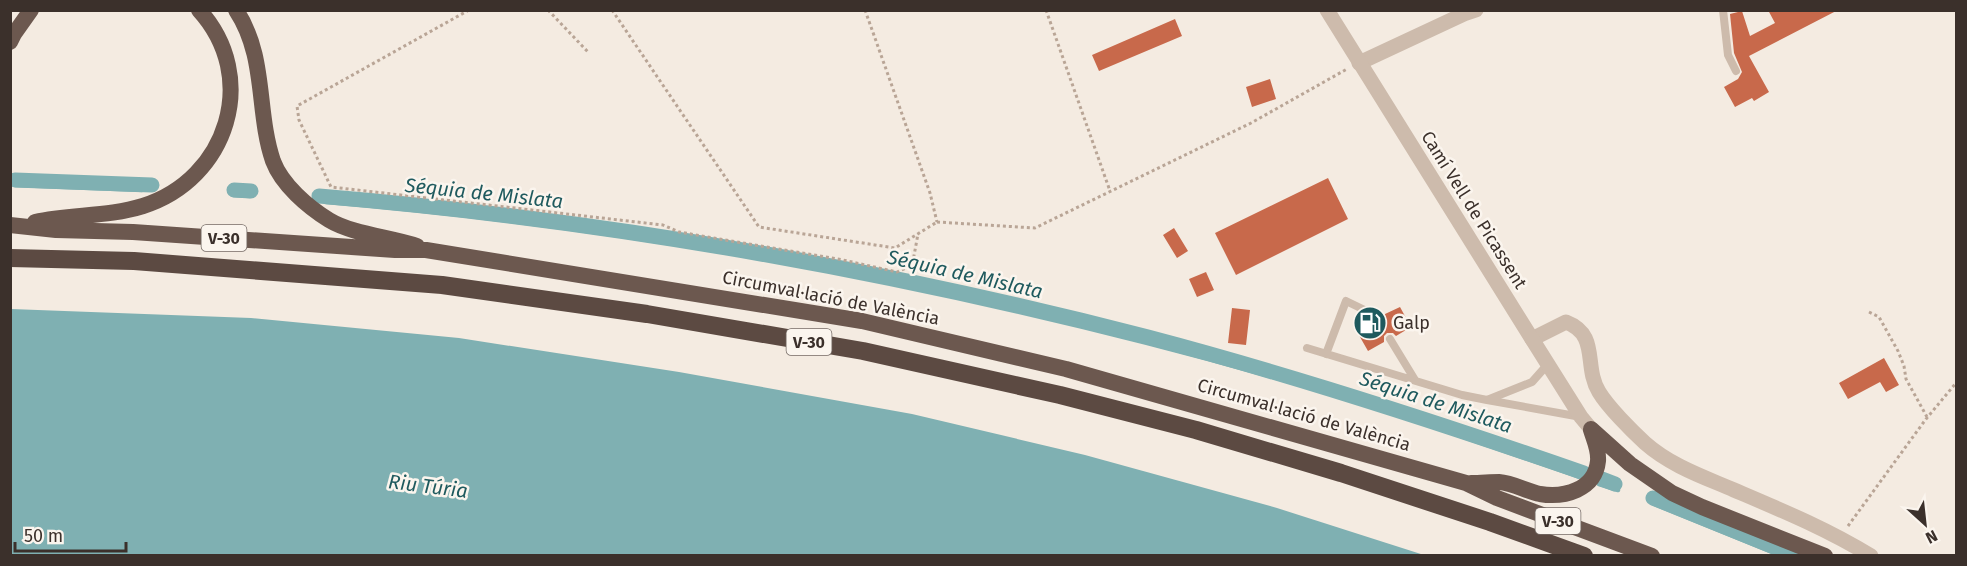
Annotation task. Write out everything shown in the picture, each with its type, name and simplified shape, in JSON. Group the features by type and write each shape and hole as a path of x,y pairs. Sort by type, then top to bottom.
{"highway":[{"path":"10,42 31,10"},
{"path":"16,225 57,217 118,213 145,205 167,195 189,180 207,161 220,141 229,116 231,88 229,66 222,45 210,22 199,10"},
{"path":"236,10 252,42 260,75 267,136 274,163 286,183 331,221 358,231 394,238 426,250"},
{"name":"Circumval·lació de València","path":"16,225 56,230 426,250 862,321 1066,369 1466,483 1497,498 1652,555"},
{"name":"V-30","path":"10,258 135,261 442,285 647,314 863,351 1060,394 1196,430 1341,473 1584,555"},
{"path":"1466,483 1501,482 1538,494 1558,496 1573,492 1586,484 1594,474 1598,463 1597,450 1586,423"},
{"path":"1586,423 1630,464 1672,493 1825,555"}],"street":[{"name":"Camí Vell de Picassent","path":"1327,10 1586,423"},
{"path":"1359,63 1476,10"},
{"path":"1532,339 1566,322 1575,325 1585,336 1590,348 1592,376 1599,392 1657,453 1693,473 1840,537 1871,555"}],"lane":[{"path":"1723,10 1728,55 1736,71"},
{"path":"1326,354 1346,301 1379,317"},
{"path":"1390,339 1415,380"},
{"path":"1307,348 1462,395 1586,423"},
{"path":"1487,400 1532,382 1548,364"}],"path":[{"path":"469,10 297,106 298,120 331,187 663,225 680,232 843,260 897,272 906,268 913,261 918,234"},
{"path":"548,10 588,52"},
{"path":"612,10 759,227 895,248 938,222 1035,228 1251,123 1359,63"},
{"path":"865,10 930,193 938,222"},
{"path":"1046,10 1110,192"},
{"path":"1869,312 1879,317 1898,351 1906,379 1927,417"},
{"path":"1840,537 1927,417 1956,383"}],"water":[{"name":"Riu Túria","path":"11,309 251,318 459,338 679,372 912,414 1085,455 1277,508 1424,555 11,555"}],"building":[{"path":"1768,10 1838,10 1749,56 1769,92 1754,101 1752,98 1735,107 1724,87 1738,79 1742,72 1734,53 1730,14 1742,11 1750,36 1775,23"},
{"path":"1175,19 1182,36 1099,71 1092,55"},
{"path":"1270,79 1276,99 1252,107 1246,87"},
{"path":"1328,178 1348,219 1236,275 1215,233"},
{"path":"1174,228 1188,251 1177,258 1163,235"},
{"path":"1206,272 1214,290 1197,297 1189,279"},
{"path":"1400,307 1411,327 1396,336 1393,333 1387,333 1384,336 1384,342 1368,351 1356,330 1372,321 1382,323 1385,314"},
{"path":"1232,308 1250,310 1246,345 1228,343"},
{"path":"1884,358 1899,385 1886,392 1880,382 1848,399 1839,383"}],"waterway":[{"name":"Séquia de Mislata","path":"15,180 152,185"},
{"path":"15,185 142,190"},
{"name":"Séquia de Mislata","path":"234,190 251,191"},
{"path":"233,195 250,196"},
{"name":"Séquia de Mislata","path":"319,196 424,206 632,232 737,249 943,289 1148,337 1258,368 1422,418 1584,473"},
{"path":"326,202 570,229 813,269 933,293 1053,320 1291,382 1580,477"},
{"name":"Séquia de Mislata","path":"1602,479 1615,484"},
{"path":"1599,484 1618,490"},
{"name":"Séquia de Mislata","path":"1653,498 1796,556"},
{"path":"1652,503 1782,556"}],"place":[{"name":"Galp","path":"1370,323"}]}
